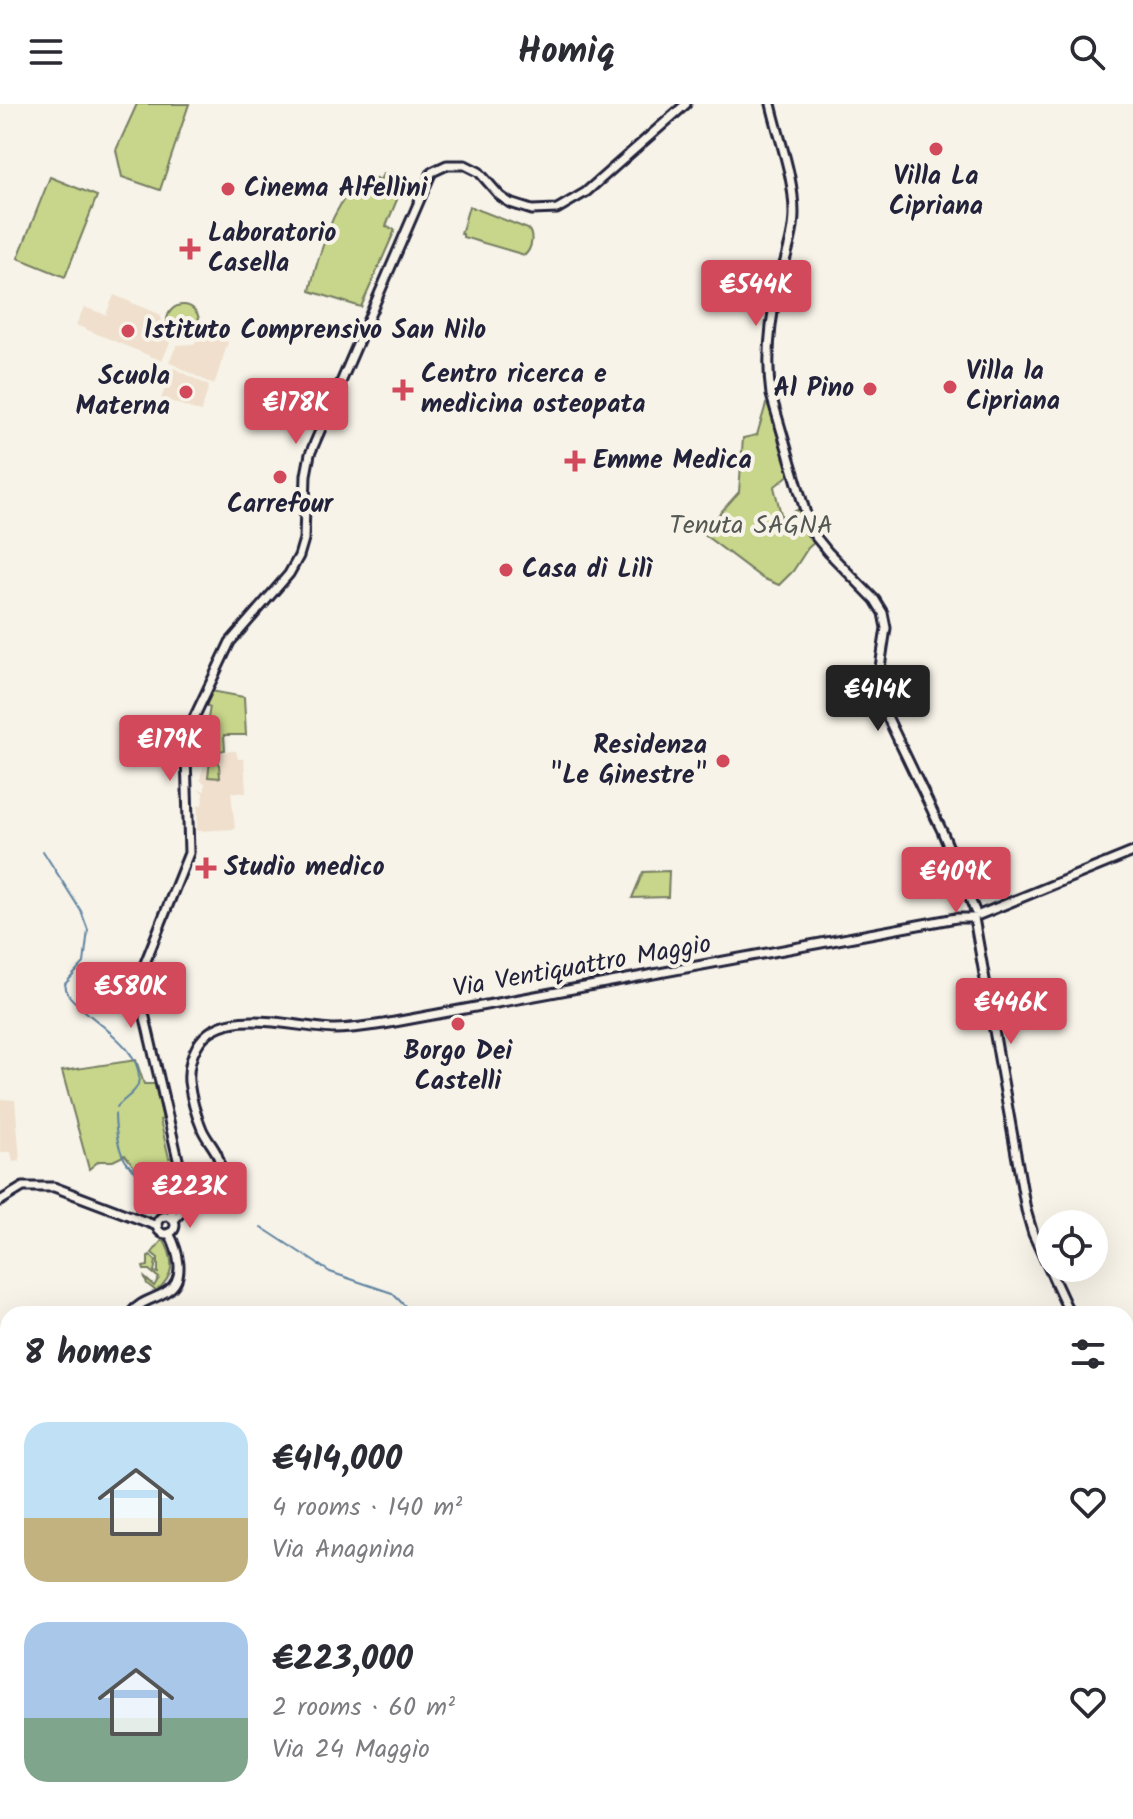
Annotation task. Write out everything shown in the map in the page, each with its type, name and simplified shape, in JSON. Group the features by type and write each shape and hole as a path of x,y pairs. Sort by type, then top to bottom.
{"main road":[{"path":"0,1201 23,1187 54,1187 157,1226 162,1232 169,1233 175,1228 172,1218 184,1185 143,1009 141,985 145,964 188,857 186,755 193,717 230,642 289,574 299,556 304,539 306,475 310,454 425,186 436,169 462,164 481,174 506,201 532,210 553,210 581,196 686,104"},
{"path":"771,104 794,210 793,228 777,289 770,334 768,376 771,395 811,531 875,600 883,613 886,628 877,687 883,708 942,831 973,915 1018,1171 1033,1234 1066,1306"},
{"name":"Via Ventiquattro Maggio","path":"172,1218 209,1183 220,1167 218,1155 200,1125 189,1075 197,1045 214,1028 237,1021 333,1029 384,1024 973,915 1032,895 1133,852"},
{"path":"157,1226 161,1218 172,1218"},
{"path":"138,1306 168,1291 175,1284 179,1260 169,1233"}],"shaded area":[{"name":"Istituto Comprensivo San Nilo","path":"114,295 160,315 162,328 171,340 162,361 76,325 84,307 106,315"},
{"path":"203,331 228,342 214,385 169,362 177,345 194,344"},
{"name":"Scuola Materna","path":"174,368 209,386 201,412 161,398"},
{"path":"236,751 238,759 244,759 246,793 231,792 235,829 197,831 198,805 202,805 203,799 203,793 198,789 205,791 205,783 200,780 202,759 219,752"},
{"path":"0,1099 15,1100 20,1161 13,1162 11,1152 0,1152"}],"green space":[{"path":"137,104 189,104 160,190 122,177 116,150"},
{"path":"383,174 404,183 386,226 395,230 361,307 310,291 325,238 348,185 356,192 361,191 367,176 380,180"},
{"path":"50,177 97,196 65,277 18,258"},
{"path":"469,206 528,229 532,238 525,255 463,237 461,234"},
{"path":"183,305 194,310 199,321 194,332 183,337 172,332 167,321 172,310"},
{"name":"Tenuta SAGNA","path":"766,404 770,407 791,473 774,487 782,518 799,509 817,540 779,585 762,578 702,533 739,492 743,438 757,435"},
{"path":"211,691 244,697 246,735 224,735 225,750 218,751 220,778 208,777 210,761 205,757 206,745 203,745 210,707 204,704"},
{"path":"669,871 668,897 632,898 643,872"},
{"path":"136,1060 144,1084 155,1084 169,1158 173,1157 173,1166 165,1167 166,1181 138,1172 125,1155 113,1161 99,1161 89,1169 62,1071"},
{"path":"163,1239 170,1253 171,1267 167,1279 156,1291 145,1278 154,1286 159,1278 143,1267 148,1266 150,1255 156,1261 154,1272 158,1273 158,1258 152,1253"}],"waterway":[{"path":"43,851 81,911 88,930 84,963 65,984 67,993 124,1045 138,1070 137,1087 117,1107"},
{"path":"115,1114 118,1141 126,1161 140,1176 163,1189"},
{"path":"261,1227 330,1272 392,1293 405,1306"}],"place":[{"name":"Villa La Cipriana","path":"936,149"},
{"name":"Cinema Alfellini","path":"228,189"},
{"name":"Laboratorio Casella","path":"190,249"},
{"name":"Istituto Comprensivo San Nilo","path":"128,331"},
{"name":"Villa la Cipriana","path":"950,387"},
{"name":"Al Pino","path":"870,389"},
{"name":"Centro ricerca e medicina osteopata","path":"403,390"},
{"name":"Scuola Materna","path":"186,392"},
{"name":"Emme Medica","path":"575,461"},
{"name":"Carrefour","path":"280,477"},
{"name":"Casa di Lilì","path":"506,570"},
{"name":"Residenza \"Le Ginestre\"","path":"723,761"},
{"name":"Studio medico","path":"206,868"},
{"name":"Borgo Dei Castelli","path":"458,1024"}]}
